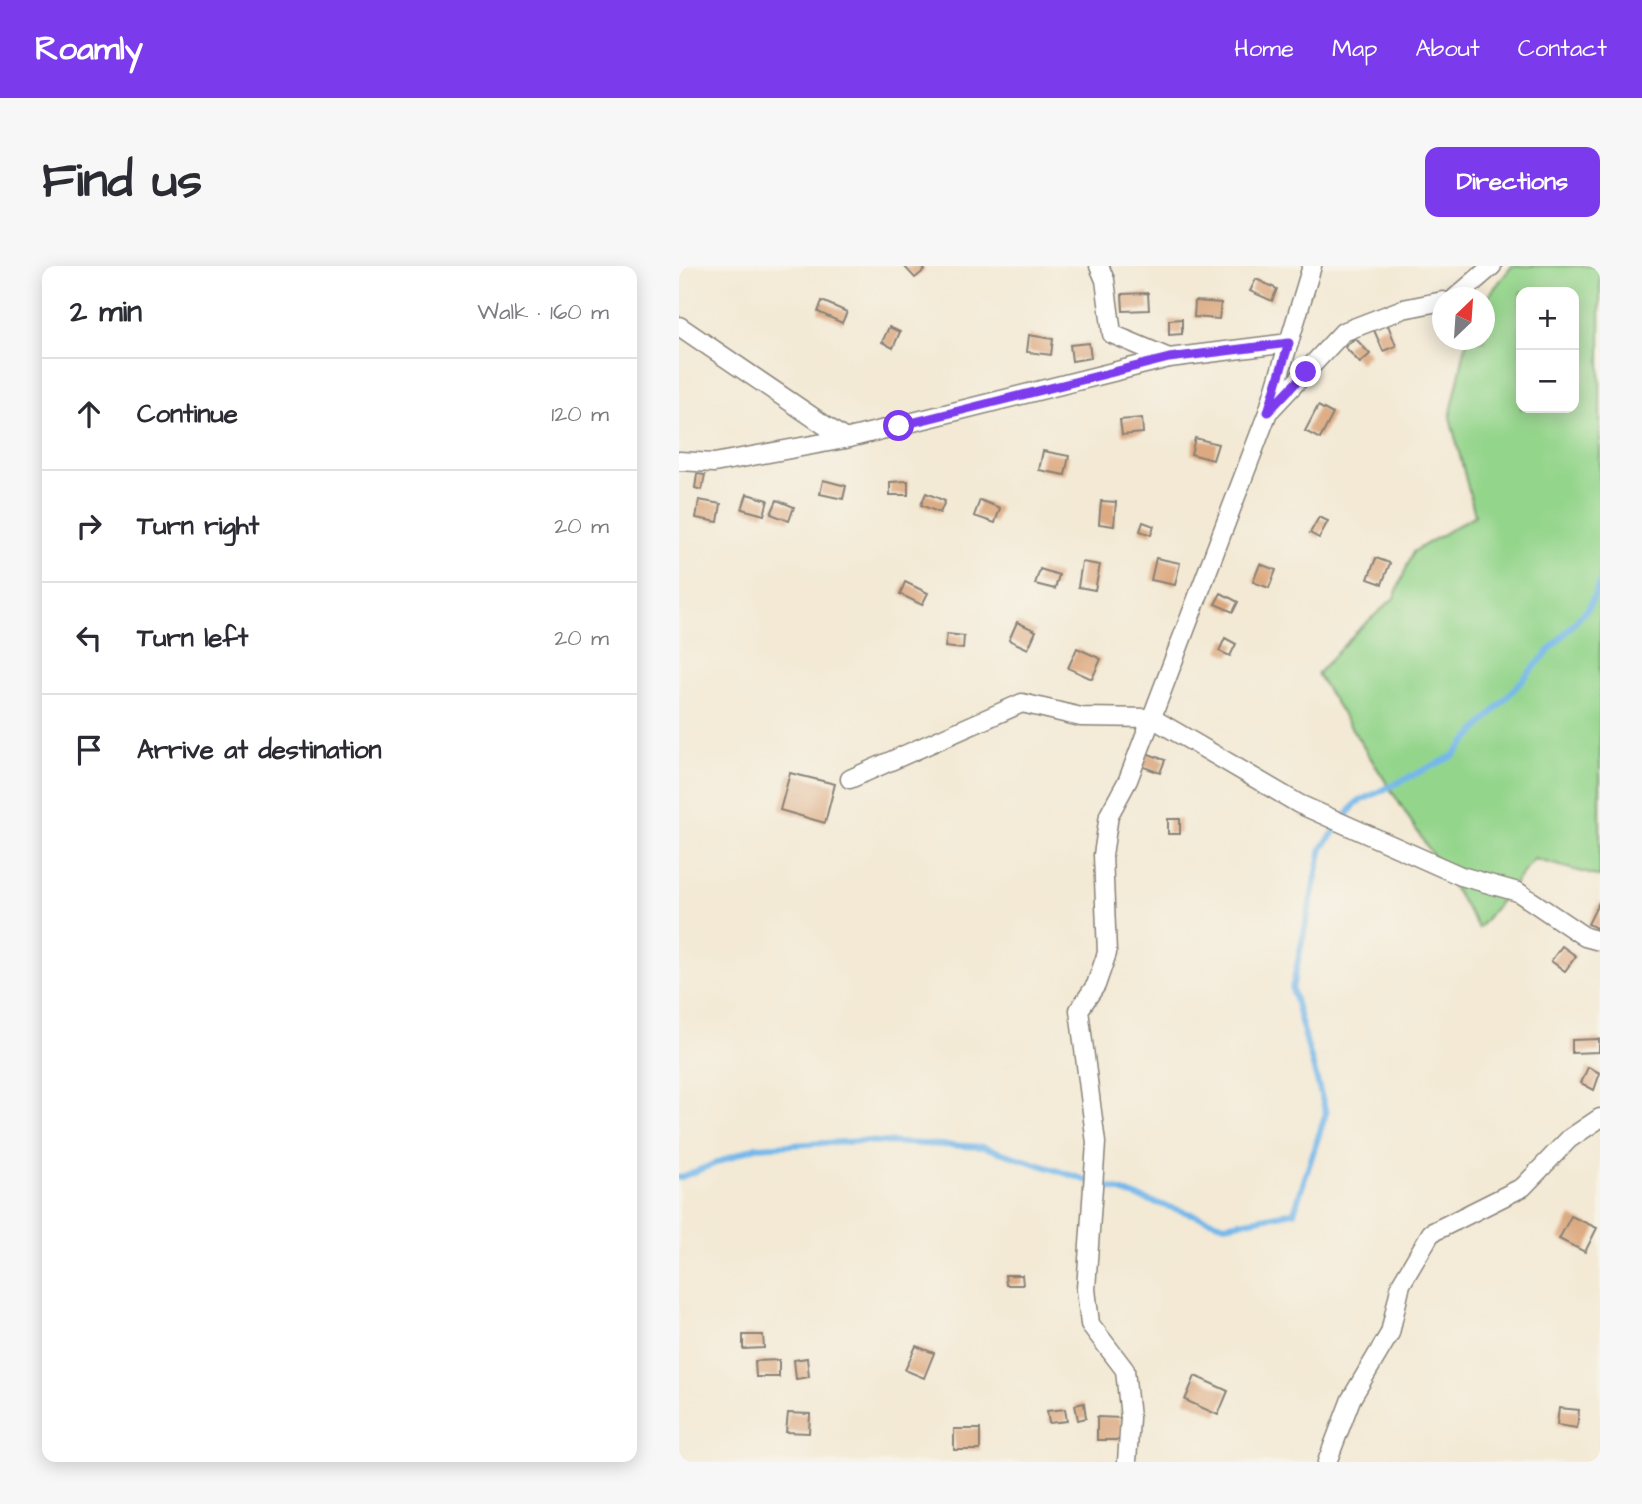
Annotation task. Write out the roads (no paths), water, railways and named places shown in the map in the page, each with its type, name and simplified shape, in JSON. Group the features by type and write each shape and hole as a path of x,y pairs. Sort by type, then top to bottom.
{"street":[{"path":"1099,266 1105,279 1112,334 1169,358"},
{"path":"1127,1462 1130,1418 1125,1370 1090,1324 1086,1289 1096,1143 1079,1010 1096,985 1107,953 1103,855 1109,815 1128,780 1268,412 1312,266"},
{"path":"1468,287 1492,266"},
{"path":"1268,412 1343,332 1403,309 1432,303"},
{"path":"679,326 845,439"},
{"path":"679,461 714,463 845,439 1169,358 1289,343"},
{"path":"850,779 1022,703 1081,717 1152,718 1299,804 1461,876 1518,892 1585,937 1600,941"},
{"path":"1327,1462 1351,1399 1390,1333 1401,1284 1431,1233 1523,1187 1569,1139 1600,1118"}],"waterway":[{"path":"679,1178 756,1147 862,1141 984,1147 1225,1225 1294,1212 1326,1113 1292,989 1322,848 1356,803 1453,756 1589,607 1600,582"}]}
